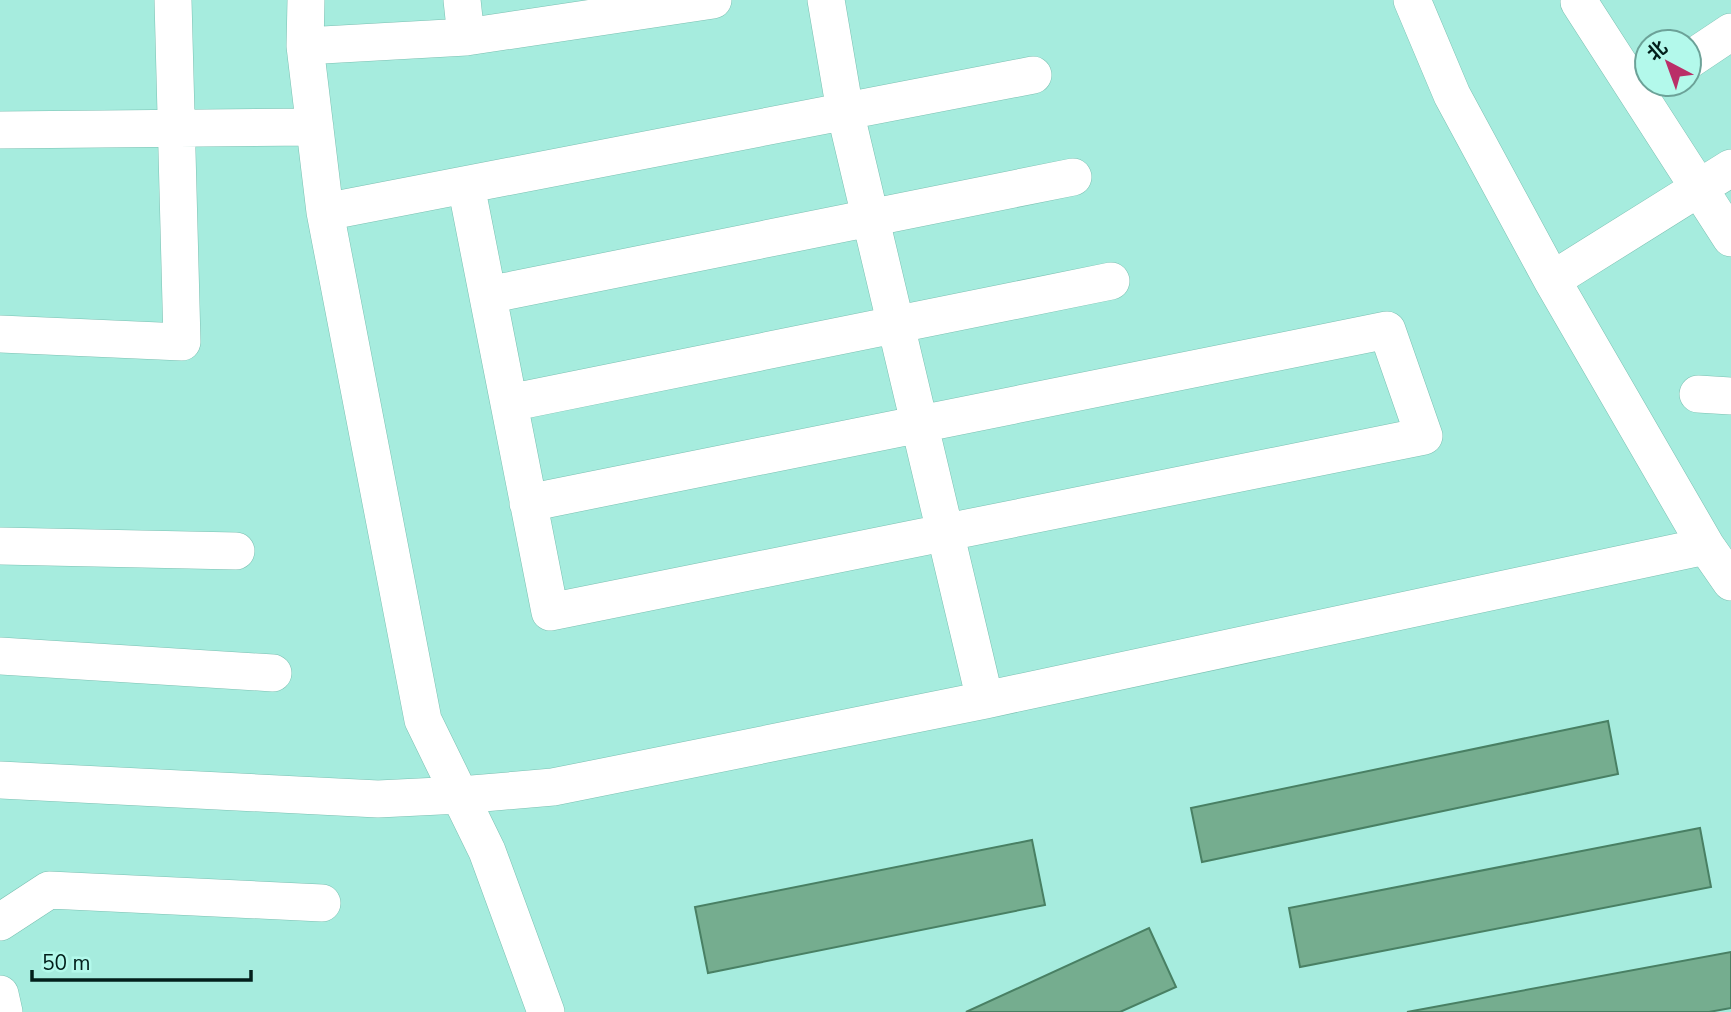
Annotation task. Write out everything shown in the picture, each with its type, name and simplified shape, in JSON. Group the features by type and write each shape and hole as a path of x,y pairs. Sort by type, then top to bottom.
{"street":[{"path":"0,334 182,342 173,0"},
{"path":"306,0 305,46 325,212 423,720 487,851 546,1012"},
{"path":"462,0 466,37"},
{"path":"305,46 466,37 713,0"},
{"path":"826,0 845,111 985,700"},
{"path":"1412,0 1452,95 1552,280 1706,546 1731,582"},
{"path":"1581,0 1579,2 1633,73"},
{"path":"1703,51 1731,32"},
{"path":"325,212 1033,75"},
{"path":"1649,98 1699,189 1731,238"},
{"path":"0,130 314,127"},
{"path":"1552,280 1731,168"},
{"path":"488,296 1073,177"},
{"path":"466,185 528,503 550,612 1423,436 1387,330 528,503"},
{"path":"509,403 1111,281"},
{"path":"0,546 236,551"},
{"path":"0,780 378,799 553,787 985,700 1706,546"},
{"path":"0,656 272,673"},
{"path":"0,922 49,890 322,903"},
{"path":"0,994 4,1012"}],"building":[{"path":"1608,721 1618,774 1202,862 1191,808"},
{"path":"1700,828 1711,887 1300,967 1289,908"},
{"path":"1032,840 1045,905 708,973 695,907"},
{"path":"1149,928 1176,987 1120,1012 966,1012"},
{"path":"1731,952 1731,1008 1709,1012 1407,1012"}]}
